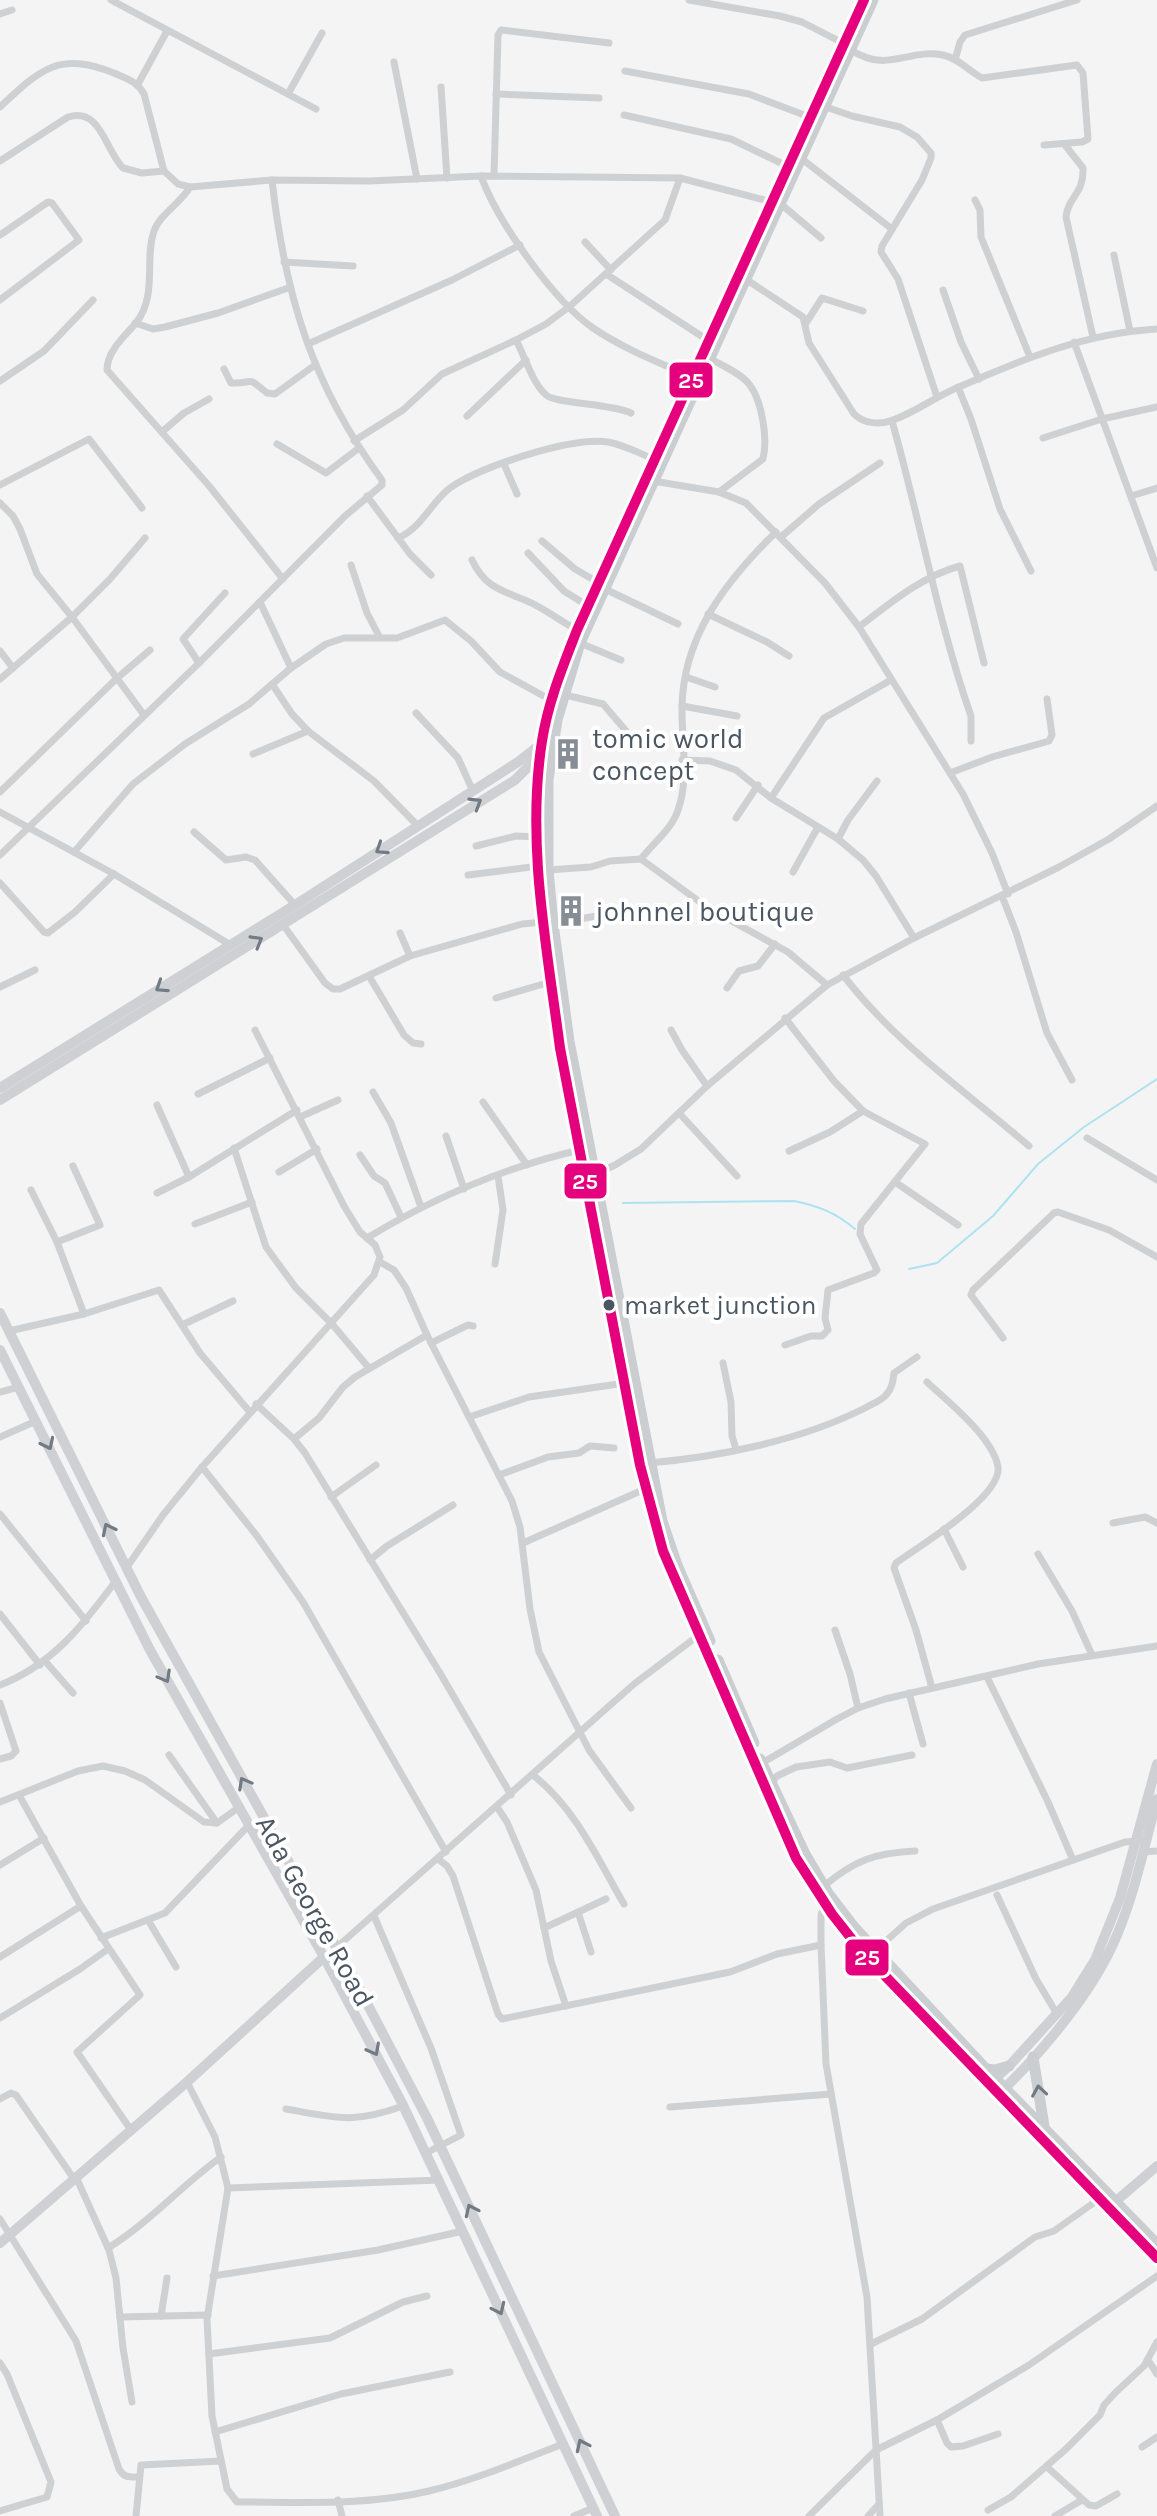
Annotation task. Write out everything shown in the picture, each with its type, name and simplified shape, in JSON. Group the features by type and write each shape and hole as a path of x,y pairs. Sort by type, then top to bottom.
{"main road":[{"path":"0,1100 284,926 515,780 541,760 554,735 580,643 654,459 826,107 864,0"},
{"path":"777,204 789,167 812,118 873,0"},
{"path":"585,1148 550,982 548,923 538,837 542,742 551,700 577,630 602,586 711,359 747,280 756,252"},
{"path":"0,1088 295,905 518,762 554,735"},
{"path":"518,762 541,760"},
{"path":"541,760 548,780 543,868"},
{"path":"515,780 528,780 538,790"},
{"path":"548,923 645,1489 663,1551 796,1858 862,1952 997,2086 1157,2258"},
{"path":"590,1176 649,1463 669,1544 762,1763 829,1901 986,2069 997,2086 1044,2126 1157,2244"},
{"name":"Ada George Road","path":"0,1313 191,1689 337,1947 441,2147 615,2516"},
{"name":"Ada George Road","path":"0,1350 150,1650 324,1957 403,2106 595,2512"},
{"path":"997,2086 1033,2057 1068,2016 1100,1971 1118,1933 1157,1764"},
{"path":"1140,1840 1157,1799"},
{"path":"997,2086 1009,2066 1083,1981 1110,1927 1137,1853"},
{"path":"0,2243 187,2082 324,1957"},
{"path":"1033,2057 1044,2126"},
{"path":"986,2069 1009,2066"},
{"path":"1116,2201 1157,2166"}],"street":[{"path":"111,0 316,109"},
{"path":"689,0 802,22 862,57 877,61 939,54 955,60 973,73 990,78 1077,65 1083,73 1089,136 1085,141 1044,145"},
{"path":"955,60 965,35 1077,0"},
{"path":"0,14 12,10"},
{"path":"494,176 498,35 501,30 609,43"},
{"path":"138,84 167,31"},
{"path":"288,94 322,33"},
{"path":"0,107 45,70 66,62 95,66 138,84 144,94 164,171 178,184 190,187 272,180 481,176 680,178 777,204 821,238"},
{"path":"394,62 417,179"},
{"path":"625,71 749,94 812,118"},
{"path":"441,87 447,178"},
{"path":"496,94 599,98"},
{"path":"826,107 900,127 917,137 931,153 922,180 881,252 898,279 937,397"},
{"path":"0,161 77,114 86,116 101,130 123,168 142,173 164,171"},
{"path":"624,115 731,139 789,167"},
{"path":"1065,145 1083,168 1081,188 1067,208 1066,217 1093,337"},
{"path":"802,159 892,229"},
{"path":"481,176 489,196 520,245 569,307 592,328 637,354 692,377"},
{"path":"277,444 326,473 442,374 516,340 569,307 665,220 680,178"},
{"path":"0,855 384,482 357,445 315,365 288,288 272,180"},
{"path":"190,187 155,228 148,293 135,323 124,334 106,366 235,516 283,579"},
{"path":"975,200 980,210 981,237 1030,357"},
{"path":"0,235 48,202 52,203 79,240 0,300"},
{"path":"585,242 608,272 709,341"},
{"path":"308,344 452,280 520,245"},
{"path":"1114,255 1130,331"},
{"path":"284,262 353,266"},
{"path":"747,280 797,312 806,323 809,343 854,414 860,421 867,422 892,421 958,387 1074,342 1157,329"},
{"path":"135,323 153,329 165,327 219,313 288,288"},
{"path":"943,290 961,342 979,379"},
{"path":"806,323 822,298 863,311"},
{"path":"0,381 44,351 93,300"},
{"path":"516,340 538,385 550,398 621,408 631,413"},
{"path":"1074,342 1157,568"},
{"path":"711,359 748,383 758,407 765,443 763,459 719,492"},
{"path":"467,416 526,360"},
{"path":"224,369 231,383 252,380 267,393 275,394 315,365"},
{"path":"958,387 1000,509 1031,571"},
{"path":"163,431 184,413 209,399"},
{"path":"1043,438 1102,419 1157,407"},
{"path":"892,421 912,488 921,543 971,716 971,741"},
{"path":"0,485 89,439 142,508"},
{"path":"398,538 419,523 450,488 462,480 541,450 594,442 624,447 654,459"},
{"path":"641,859 676,815 684,778 682,706 686,677 698,631 708,614 737,573 779,534 880,463"},
{"path":"504,464 517,494"},
{"path":"653,481 719,492 746,503 825,583 859,627 978,823 1005,895 1047,1033 1072,1080"},
{"path":"1131,496 1157,488"},
{"path":"367,496 431,575"},
{"path":"0,503 20,529 37,574 144,715"},
{"path":"0,679 72,617 145,538"},
{"path":"542,541 575,569 602,586 678,624"},
{"path":"528,553 564,591 588,606"},
{"path":"472,560 476,569 503,593 526,600 577,630"},
{"path":"351,565 367,613 379,636"},
{"path":"859,627 931,578 960,566 984,663"},
{"path":"199,663 183,639 225,593"},
{"path":"260,602 291,668"},
{"path":"708,614 789,656"},
{"path":"74,852 133,784 185,744 249,704 291,668 326,644 344,638 397,638 445,620 471,641 500,672 551,700"},
{"path":"580,643 621,660"},
{"path":"0,792 150,650"},
{"path":"0,651 13,668"},
{"path":"686,677 715,687"},
{"path":"771,798 824,718 891,680"},
{"path":"272,684 308,731 374,781 418,826"},
{"path":"565,695 603,704 633,739"},
{"path":"950,773 1049,741 1052,735 1047,699"},
{"path":"682,706 737,716"},
{"path":"416,713 458,758 472,789"},
{"path":"253,754 308,731"},
{"path":"682,760 724,764 758,785 771,798 838,839 876,876 914,938"},
{"path":"838,839 877,781"},
{"path":"736,818 758,785"},
{"path":"590,1176 641,1149 707,1086 827,985 1109,839 1157,806"},
{"path":"0,812 114,874 229,944"},
{"path":"793,872 818,827"},
{"path":"194,832 226,860 246,857 255,860 295,905"},
{"path":"476,846 516,836 538,837"},
{"path":"468,875 591,867 610,861 641,859 708,908 798,959 827,985"},
{"path":"0,883 48,933 87,902 114,874"},
{"path":"284,926 325,983 333,989 340,989 410,956 522,924 601,915"},
{"path":"400,933 410,956"},
{"path":"727,988 739,971 758,966 775,944"},
{"path":"0,987 35,970"},
{"path":"843,975 880,1020 903,1042 1029,1146"},
{"path":"369,976 404,1035 413,1043 421,1044"},
{"path":"496,998 550,982"},
{"path":"785,1018 834,1081 863,1111 925,1143 861,1224 860,1234 877,1270 828,1290 825,1318 828,1330 822,1336 811,1336 785,1345"},
{"path":"127,1567 202,1467 249,1411 332,1324 374,1275 380,1262 375,1245 360,1232 344,1206 255,1030"},
{"path":"671,1030 707,1086"},
{"path":"198,1094 270,1058"},
{"path":"373,1092 391,1123 421,1207"},
{"path":"157,1193 298,1114 338,1100"},
{"path":"483,1102 527,1165"},
{"path":"157,1105 189,1177"},
{"path":"789,1151 830,1132 863,1111"},
{"path":"679,1113 737,1176"},
{"path":"446,1136 464,1189"},
{"path":"1087,1138 1157,1180"},
{"path":"234,1148 266,1247 296,1288 369,1368"},
{"path":"367,1238 401,1217 464,1189 527,1165 585,1148"},
{"path":"279,1172 317,1149"},
{"path":"360,1155 374,1176 385,1183 401,1217"},
{"path":"57,1242 100,1225 73,1166"},
{"path":"495,1264 503,1210 498,1176"},
{"path":"895,1182 958,1225"},
{"path":"31,1190 57,1242 84,1314"},
{"path":"195,1224 252,1202"},
{"path":"1003,1338 978,1308 971,1295 973,1290 1054,1213 1109,1230 1157,1257"},
{"path":"380,1262 401,1278 512,1501 523,1543 530,1609 539,1652 580,1733 631,1808"},
{"path":"9,1331 84,1314 156,1289 162,1293 200,1353 249,1411"},
{"path":"182,1325 233,1301"},
{"path":"294,1439 319,1418 343,1387 369,1368 429,1339 473,1326"},
{"path":"649,1463 770,1442 827,1425 884,1397 893,1383 894,1373 917,1357"},
{"path":"723,1363 736,1449"},
{"path":"927,1382 981,1435 997,1464 998,1476 975,1505 896,1563 894,1568 932,1688"},
{"path":"469,1417 529,1397 625,1383"},
{"path":"0,1392 19,1387"},
{"path":"256,1404 294,1439 440,1673 511,1795"},
{"path":"0,1437 36,1421"},
{"path":"499,1475 558,1454 579,1453 590,1446 614,1448"},
{"path":"331,1497 376,1465"},
{"path":"202,1467 257,1536 303,1602 446,1852"},
{"path":"523,1543 645,1489"},
{"path":"370,1560 453,1505"},
{"path":"0,1514 86,1621"},
{"path":"1113,1523 1145,1517 1157,1523"},
{"path":"944,1529 963,1567"},
{"path":"1038,1554 1072,1611 1092,1655"},
{"path":"0,1685 42,1663 86,1621 115,1582"},
{"path":"0,1614 42,1663 73,1693"},
{"path":"835,1630 858,1708"},
{"path":"337,1947 645,1675 699,1635"},
{"path":"762,1763 858,1708 909,1693 1038,1664 1157,1646"},
{"path":"987,1677 1073,1860"},
{"path":"909,1693 923,1744"},
{"path":"0,1703 16,1749 14,1755 0,1759"},
{"path":"169,1755 217,1823"},
{"path":"772,1782 777,1776 796,1767 830,1762 841,1768 854,1767 912,1755"},
{"path":"0,1802 78,1771 103,1766 145,1780 204,1822 217,1823 238,1808"},
{"path":"533,1775 566,1806 624,1904"},
{"path":"19,1795 81,1906 140,1995 77,2052 131,2130"},
{"path":"497,1807 507,1822 536,1890 551,1961 566,2006"},
{"path":"101,1938 174,1906 248,1826"},
{"path":"0,1865 44,1838"},
{"path":"875,1951 893,1933 920,1915 1073,1860 1140,1840"},
{"path":"824,1886 860,1861 885,1853 915,1851"},
{"path":"1137,1853 1157,1851"},
{"path":"438,1859 453,1876 500,2019 730,1972 777,1954 821,1945"},
{"path":"997,1895 1036,1979 1057,2014"},
{"path":"544,1928 606,1899"},
{"path":"829,1901 821,1915 822,2014 831,2094 860,2251 871,2344 880,2516"},
{"path":"0,1957 81,1906"},
{"path":"578,1912 591,1952"},
{"path":"374,1916 431,2048 461,2135 426,2153"},
{"path":"148,1920 176,1967"},
{"path":"0,2018 108,1949"},
{"path":"187,2082 204,2112 221,2157 228,2188 208,2315 209,2354 215,2432 227,2489 237,2502 389,2498 426,2492 468,2480 563,2444"},
{"path":"0,2099 11,2093 16,2095 41,2135 75,2178 108,2248 116,2278 132,2402"},
{"path":"670,2107 831,2094"},
{"path":"286,2109 357,2119 403,2106"},
{"path":"108,2248 136,2231 192,2177 221,2157"},
{"path":"228,2188 440,2180"},
{"path":"871,2344 922,2319 1035,2237 1054,2231 1099,2199"},
{"path":"0,2219 76,2341 122,2475 139,2477"},
{"path":"213,2276 378,2250 463,2231"},
{"path":"809,2516 876,2450 937,2420 1029,2365 1157,2276"},
{"path":"161,2316 167,2278"},
{"path":"209,2354 330,2338 403,2302 427,2296"},
{"path":"120,2317 208,2315"},
{"path":"988,2510 1011,2497 1047,2467 1100,2415 1104,2405 1148,2360 1157,2342"},
{"path":"1148,2360 1157,2374"},
{"path":"0,2363 51,2482 51,2490 47,2497 0,2511"},
{"path":"215,2432 341,2394 450,2372"},
{"path":"937,2420 951,2447 998,2434"},
{"path":"1142,2447 1157,2437"},
{"path":"136,2516 139,2468 146,2463 181,2465 221,2461"},
{"path":"1047,2467 1089,2505 1096,2506 1117,2494"},
{"path":"338,2500 342,2516"},
{"path":"1055,2516 1082,2500"},
{"path":"868,2516 879,2504"},
{"path":"574,2516 595,2512"}],"waterway":[{"path":"909,1269 937,1263 993,1216 1038,1164 1084,1127 1157,1079"},
{"path":"623,1203 794,1201 827,1211 855,1229"}],"transit line":[{"name":"25","path":"864,0 577,630 556,684 542,741 536,818 544,934 560,1048 640,1465 663,1551 796,1858 832,1914 862,1952 1157,2258"}],"place":[{"name":"tomic world concept","path":"568,754"},
{"name":"johnnel boutique","path":"571,911"},
{"name":"market junction","path":"609,1305"}]}
